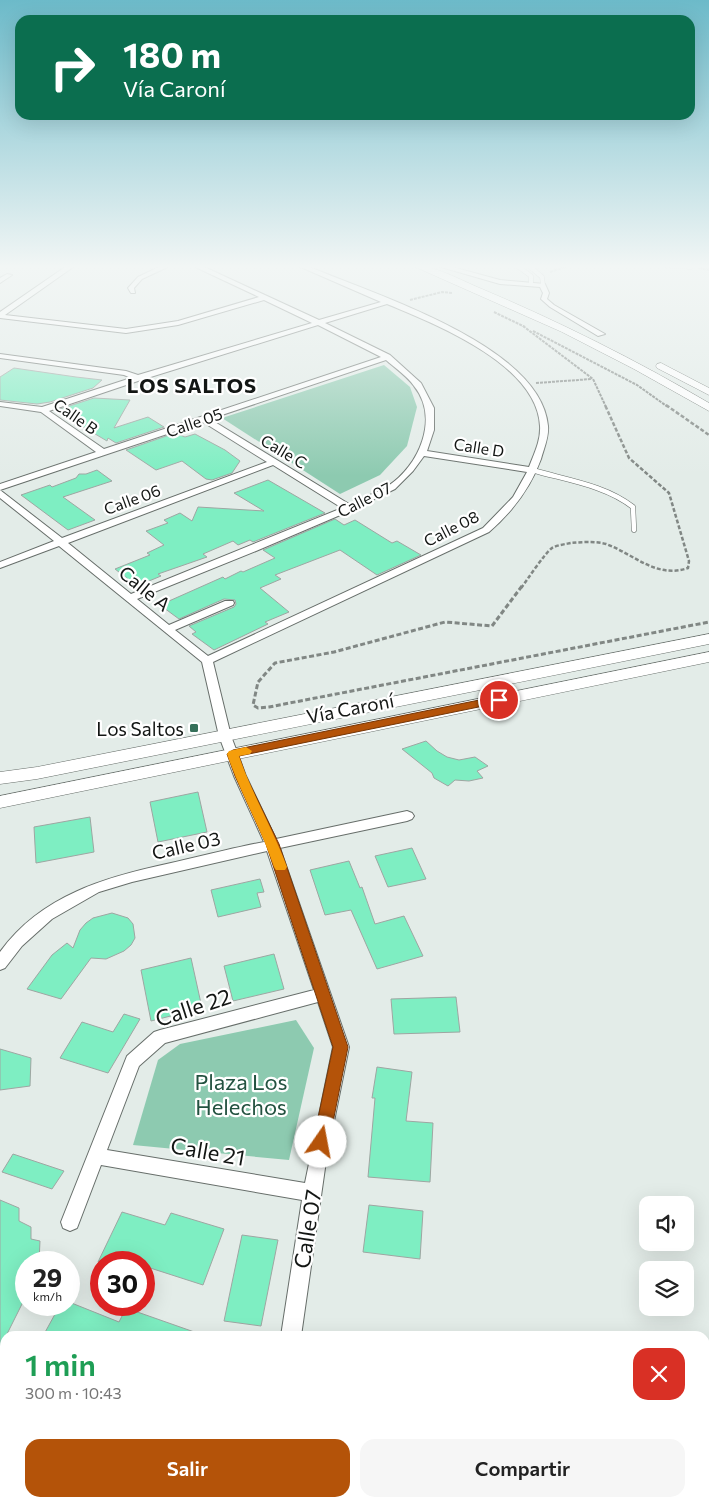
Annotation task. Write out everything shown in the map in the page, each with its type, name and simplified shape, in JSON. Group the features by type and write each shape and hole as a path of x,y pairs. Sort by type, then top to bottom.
{"main road":[{"path":"578,335 671,384 709,408"},
{"path":"648,359 709,392"},
{"name":"Vía Caroní","path":"0,778 28,775 709,640"},
{"name":"Vía Caroní","path":"0,802 709,657"}],"street":[{"path":"44,410 138,378 278,335"},
{"name":"Calle 07","path":"130,598 254,549 349,508 392,487 410,470 422,453 430,430 430,408 418,385 387,357 344,335"},
{"name":"Calle 08","path":"207,661 486,530 505,514 520,495 532,470 543,438 544,420 525,384 500,360 461,335"},
{"path":"0,356 126,373 138,378"},
{"name":"Calle 05","path":"0,488 387,357"},
{"name":"Calle B","path":"0,404 44,410 103,453"},
{"name":"Calle C","path":"204,419 349,508"},
{"name":"Calle D","path":"422,453 532,470"},
{"name":"Calle 06","path":"0,565 274,462"},
{"name":"Calle A","path":"0,494 207,661"},
{"path":"168,629 229,603"},
{"path":"207,661 225,736"},
{"name":"Calle 07","path":"225,736 240,776 272,844 341,1047 312,1193 292,1331"},
{"name":"Calle 03","path":"0,964 20,936 46,914 84,893 124,879 272,844 407,816"},
{"name":"Calle 22","path":"70,1222 133,1061 160,1037 324,994"},
{"name":"Calle 21","path":"96,1156 312,1193"}],"lane":[{"path":"532,470 612,494 628,501 633,507 634,530"}],"path":[{"path":"535,335 593,379 629,458 669,493 689,561 688,568 680,572 662,570 604,544 564,544 552,548 492,626 445,622 334,652 299,657 276,663 258,682 252,703 258,708 269,707 709,622"},
{"path":"541,335 637,385 709,435"},
{"path":"525,384 593,379"}],"green space":[{"path":"384,365 410,387 417,407 407,446 380,475 340,494 222,418"},
{"name":"Plaza Los Helechos","path":"296,1020 314,1048 289,1160 133,1145 158,1060 180,1044"}],"building":[{"path":"14,368 102,380 93,388 50,402 37,404 0,400 0,377"},
{"path":"94,398 130,400 114,428 148,417 164,427 116,443 108,438 107,441 80,425 83,424 60,409"},
{"path":"175,433 185,437 195,434 225,450 240,461 232,473 212,480 206,479 182,461 156,470 126,450"},
{"path":"97,470 112,481 63,497 95,520 68,530 21,495 50,485 52,487 76,478 79,474 86,474"},
{"path":"268,480 325,513 253,542 250,540 238,545 233,541 203,554 207,557 158,574 161,576 137,586 115,569 150,555 147,553 164,545 146,531 168,523 164,520 180,513 192,521 198,507 264,511 234,493"},
{"path":"335,519 344,525 355,520 392,543 397,541 421,555 377,575 340,550 275,575 281,579 260,588 289,612 265,622 268,624 214,650 192,634 196,632 189,626 234,607 236,604 235,600 224,599 179,619 160,605 223,577 225,579 275,558 263,550"},
{"path":"426,741 447,757 459,760 475,757 488,766 477,771 483,778 469,781 455,780 448,786 434,778 432,773 402,749"},
{"path":"198,792 207,832 158,842 150,802"},
{"path":"90,817 94,852 36,863 34,827"},
{"path":"412,848 426,879 388,887 375,856"},
{"path":"349,861 360,888 362,887 375,924 404,916 423,956 377,969 351,910 325,915 310,870"},
{"path":"260,879 264,892 257,893 261,907 218,917 211,890"},
{"path":"112,913 128,918 133,924 135,938 131,945 124,951 106,959 91,958 61,999 27,989 52,955 67,943 73,948 80,930 86,923 93,918"},
{"path":"274,954 284,989 233,1001 224,966"},
{"path":"191,958 202,1008 151,1021 141,970"},
{"path":"456,997 460,1032 394,1034 391,999"},
{"path":"124,1014 140,1019 108,1073 60,1058 82,1022 113,1032"},
{"path":"0,1049 31,1058 30,1086 0,1090"},
{"path":"377,1067 412,1072 406,1121 433,1123 430,1182 368,1177 375,1098 372,1098"},
{"path":"13,1154 64,1171 52,1189 2,1172"},
{"path":"0,1200 19,1208 19,1221 31,1227 31,1239 40,1241 40,1251 15,1251 16,1316 8,1331 0,1331"},
{"path":"369,1205 423,1211 420,1259 363,1252"},
{"path":"122,1212 165,1225 171,1213 224,1229 203,1285 155,1270 155,1251 103,1251"},
{"path":"242,1235 278,1240 261,1326 224,1321"},
{"path":"80,1306 90,1310 90,1316 104,1316 119,1322 122,1316 149,1316 191,1331 46,1331 54,1316 80,1316"}],"slow traffic":[{"path":"246,751 233,754 240,776 272,844 280,867"}],"place":[{"name":"Los Saltos","path":"194,728"}],"district":[{"name":"LOS SALTOS","path":"192,385"}],"route":[{"path":"321,1142 341,1047 272,844 240,776 233,754 499,700"}]}
